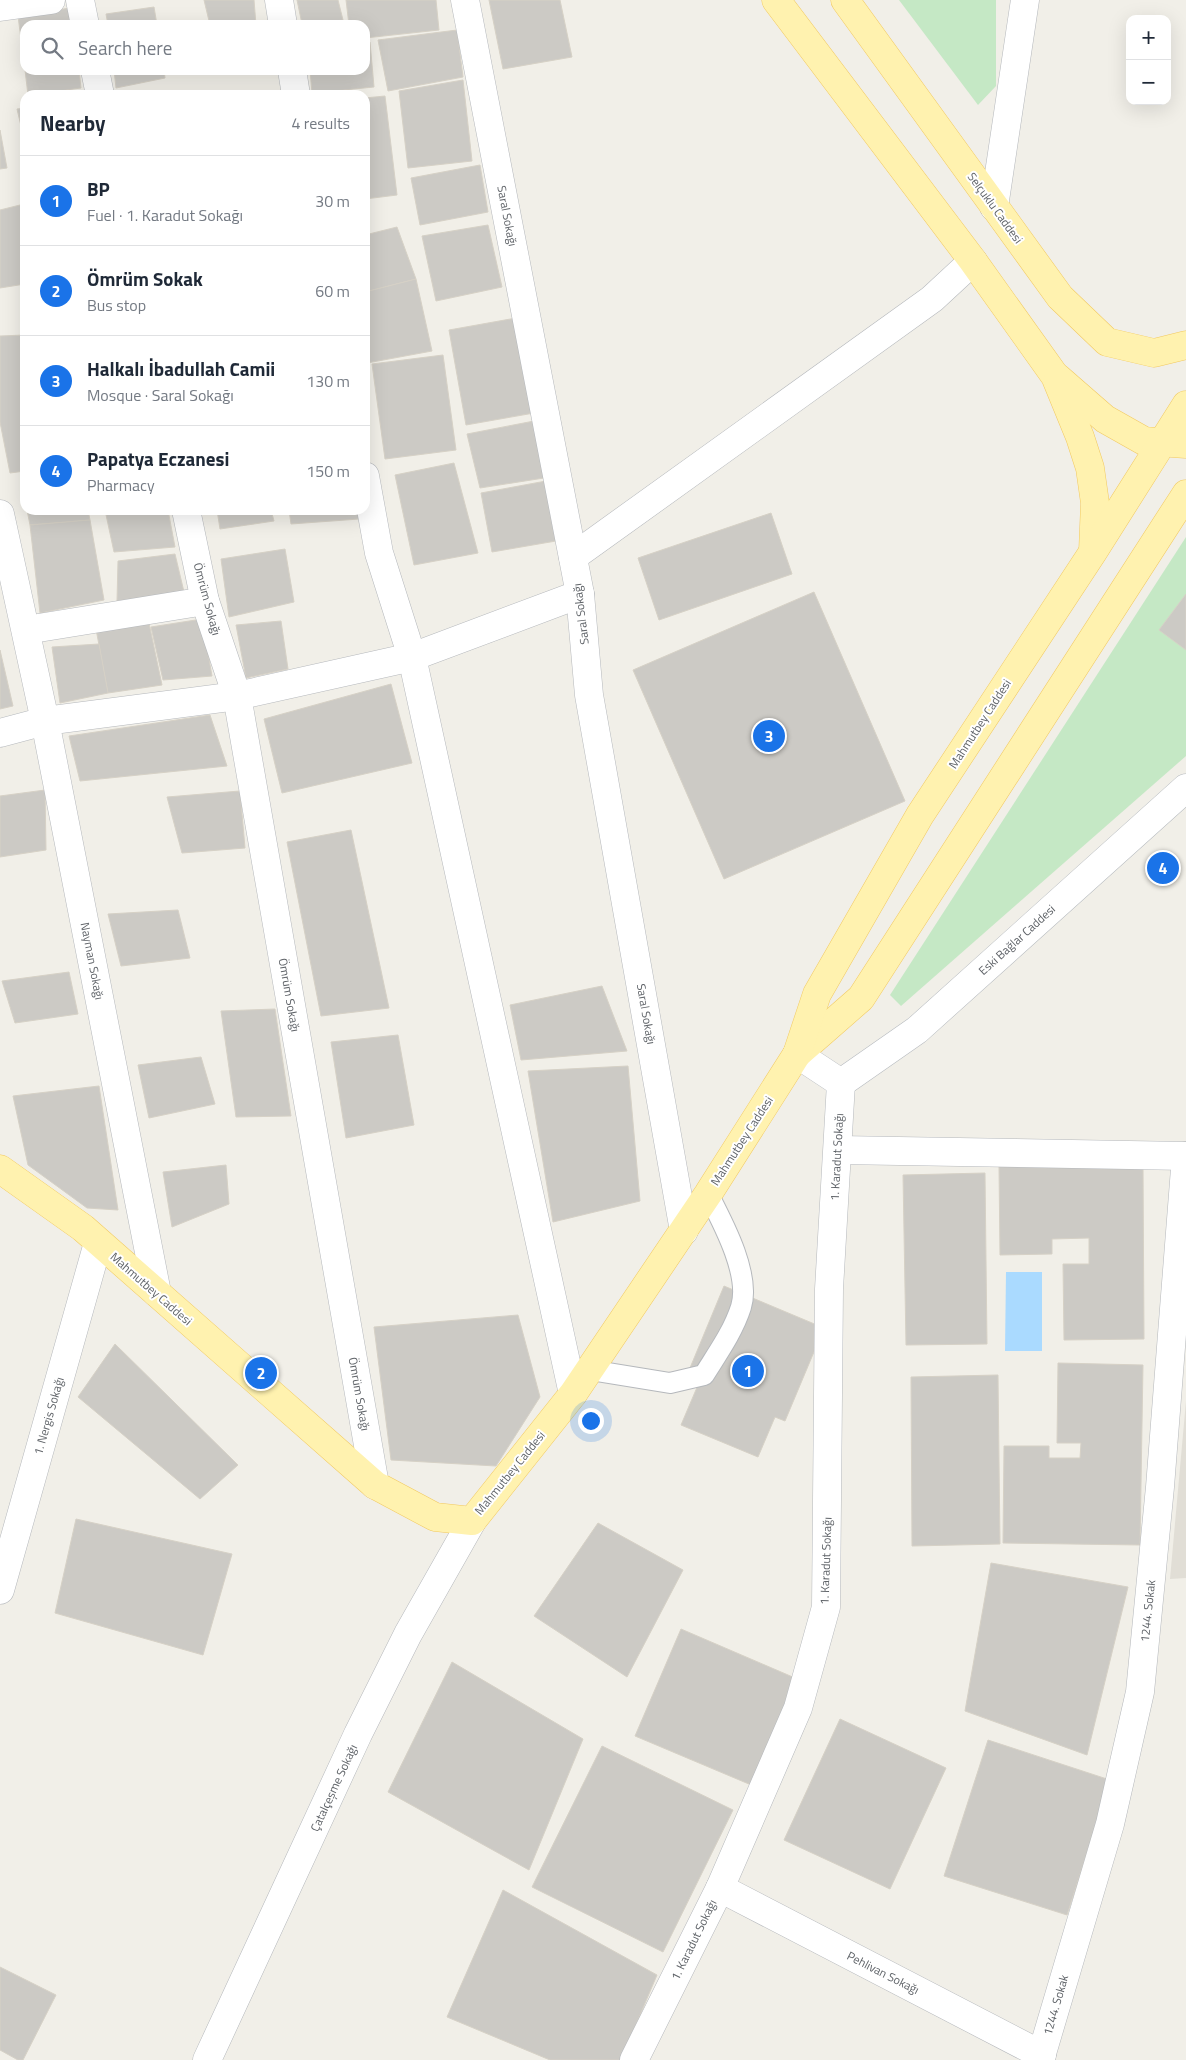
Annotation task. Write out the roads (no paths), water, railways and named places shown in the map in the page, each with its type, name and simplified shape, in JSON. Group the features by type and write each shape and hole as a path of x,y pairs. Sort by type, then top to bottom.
{"main road":[{"path":"776,0 973,261 1055,376 1080,436 1090,468 1095,503 1093,552"},
{"name":"Selçuklu Caddesi","path":"845,0 1060,297 1107,342 1154,353 1186,345"},
{"path":"1055,376 1106,419 1121,429 1144,441 1174,443"},
{"name":"Mahmutbey Caddesi","path":"0,1169 83,1228 375,1485 435,1517 472,1521 573,1394 708,1194 797,1054 817,994 920,815 1093,552 1174,443 1186,406"},
{"name":"Mahmutbey Caddesi","path":"797,1054 861,998 1186,494"}],"street":[{"path":"0,7 51,0"},
{"path":"80,0 84,20"},
{"path":"279,0 283,20"},
{"name":"Saral Sokağı","path":"465,0 580,594 589,695 684,1231"},
{"path":"994,207 1025,0"},
{"path":"96,75 99,90"},
{"path":"293,75 295,90"},
{"path":"572,557 932,299 973,261"},
{"path":"370,504 379,554 412,657 573,1394"},
{"name":"Nayman Sokağı","path":"0,514 45,721 157,1293"},
{"name":"Ömrüm Sokağı","path":"187,515 205,601 237,696 375,1485"},
{"path":"0,733 45,721 237,696 412,657 580,594"},
{"path":"26,630 205,601"},
{"name":"Eski Bağlar Caddesi","path":"841,1083 917,1030 1186,788"},
{"path":"797,1054 841,1083"},
{"name":"1. Karadut Sokağı","path":"634,2060 720,1888 798,1708 826,1607 829,1289 839,1150 841,1083"},
{"path":"839,1150 1186,1156"},
{"name":"1244. Sokak","path":"1041,2057 1110,1824 1140,1692 1160,1487 1186,1156"},
{"name":"1. Nergis Sokağı","path":"0,1590 98,1243"},
{"name":"Çatalçeşme Sokağı","path":"207,2060 358,1734 408,1634 472,1521"},
{"name":"Pehlivan Sokağı","path":"720,1888 1041,2057"}],"lane":[{"path":"590,1370 670,1383 704,1376 733,1327 742,1305 742,1272 725,1227 708,1194"}],"water":[{"path":"1006,1272 1042,1272 1042,1351 1005,1351"}],"place":[{"name":"Halkalı İbadullah Camii","path":"769,736"},
{"name":"Papatya Eczanesi","path":"1163,868"},
{"name":"BP","path":"748,1371"},
{"name":"Ömrüm Sokak","path":"261,1373"}]}
